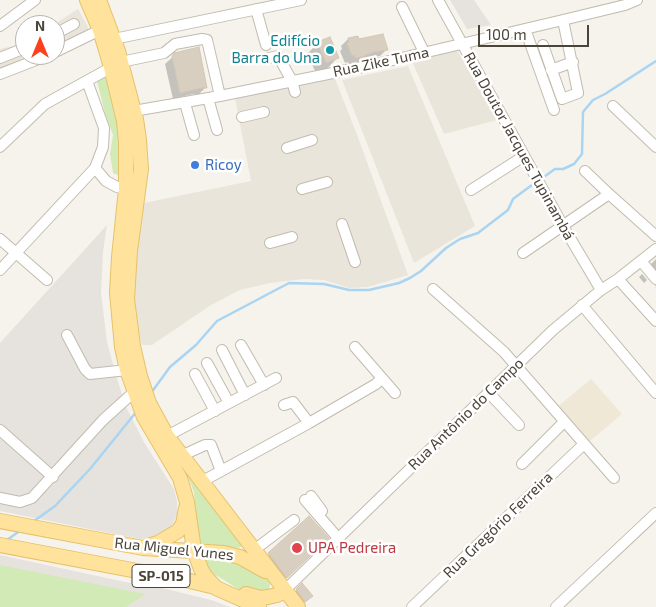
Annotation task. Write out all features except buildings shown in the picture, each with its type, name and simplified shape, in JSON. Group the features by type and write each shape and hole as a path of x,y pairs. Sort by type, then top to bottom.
{"main road":[{"path":"87,0 116,65"},
{"path":"99,0 114,39 116,65 128,112 139,140 145,169 127,278 129,326 140,376 149,403 167,436 298,607"},
{"path":"128,112 126,189 117,293 122,347 127,370 144,417 180,478 187,502 194,550 201,569 216,588 259,607"},
{"path":"143,548 158,543 178,531 183,524 187,502"},
{"name":"Rua Miguel Yunes","path":"0,521 143,548 224,553 240,557 261,568 285,590 277,596 261,598 190,581 0,545"}],"street":[{"path":"0,26 35,0"},
{"path":"114,39 302,0"},
{"name":"Rua Doutor Jacques Tupinambá","path":"438,0 563,226 601,290"},
{"name":"Rua Zike Tuma","path":"128,112 220,96 259,93 292,81 462,44 625,5 637,0"},
{"path":"402,7 424,52"},
{"path":"256,10 266,45"},
{"path":"542,45 561,97 563,99 579,92 563,20"},
{"path":"65,29 74,24"},
{"path":"525,29 554,110"},
{"path":"65,47 100,30"},
{"path":"0,147 46,104 116,65 164,53 175,44 205,39 209,48 220,96"},
{"path":"0,58 15,52"},
{"path":"264,59 278,56 292,81 295,92"},
{"path":"551,70 572,62"},
{"path":"0,74 23,65"},
{"path":"0,270 95,168 103,147 104,128 87,81"},
{"path":"208,98 217,130"},
{"path":"185,103 194,135"},
{"path":"613,106 656,146"},
{"path":"242,117 264,112"},
{"path":"287,148 312,140"},
{"path":"471,190 524,156"},
{"path":"95,168 106,181 126,189"},
{"path":"585,171 656,236"},
{"path":"302,190 327,182"},
{"path":"523,253 609,194"},
{"path":"342,224 355,262"},
{"path":"270,243 292,237"},
{"path":"0,239 47,280"},
{"name":"Rua Antônio do Campo","path":"285,590 553,330 601,290 656,249"},
{"path":"641,261 656,279"},
{"path":"618,279 656,321"},
{"path":"433,289 504,352 614,478"},
{"path":"582,305 656,393"},
{"path":"66,335 85,369 90,374 127,370"},
{"path":"241,345 264,385"},
{"path":"355,347 379,381 395,393"},
{"path":"222,350 245,395"},
{"path":"207,363 229,403"},
{"path":"195,374 215,411"},
{"path":"167,436 276,378"},
{"path":"201,482 309,423 379,381"},
{"path":"0,498 20,502 32,498 103,420 134,392"},
{"path":"489,393 519,425"},
{"path":"284,405 293,402 309,423"},
{"path":"522,464 564,422"},
{"path":"0,430 53,477"},
{"name":"Rua Gregório Ferreira","path":"412,607 584,444"},
{"path":"181,456 205,445 210,445 221,470"},
{"path":"308,498 339,537"},
{"path":"556,607 656,513"},
{"path":"254,550 294,520"}],"shaded area":[{"path":"450,0 474,0 491,25 467,29"},
{"path":"78,9 87,25 92,40 65,53 65,17"},
{"path":"15,45 15,65 34,65 14,72 0,80 0,49"},
{"path":"457,50 497,120 444,134 411,59"},
{"path":"408,66 475,226 414,263 342,80"},
{"path":"334,76 408,275 368,287 349,288 324,280 303,279 270,283 240,290 211,305 152,345 142,345 133,305 139,204 251,181 235,98"},
{"path":"107,225 103,252 101,293 107,342 127,409 145,444 174,489 177,501 177,515 172,525 165,532 145,540 0,511 0,343"},
{"path":"591,379 622,414 585,445 555,409"},
{"path":"0,555 130,583 142,583 211,600 230,607 0,607"}],"green space":[{"path":"111,75 118,113 122,177 113,173 110,154 113,135 97,81"},
{"path":"187,469 242,543 241,547 199,543 194,493 185,470"},
{"path":"210,556 238,560 266,577 270,584 269,590 259,595 240,590 206,569 205,559"},
{"path":"0,565 145,594 126,607 0,607"}],"waterway":[{"path":"541,179 555,169 563,169 574,164 582,154 583,112 593,100 656,61"},
{"path":"151,393 170,367 196,345 217,321 289,283 324,284 349,290 369,290 399,283 421,271 446,248 460,239 478,233 508,210 513,199 536,182"},
{"path":"34,521 55,506 90,469 137,411"},
{"path":"7,540 21,530"}],"place":[{"name":"Edifício Barra do Una","path":"330,50"},
{"name":"Ricoy","path":"195,165"},
{"name":"UPA Pedreira","path":"297,548"}]}
